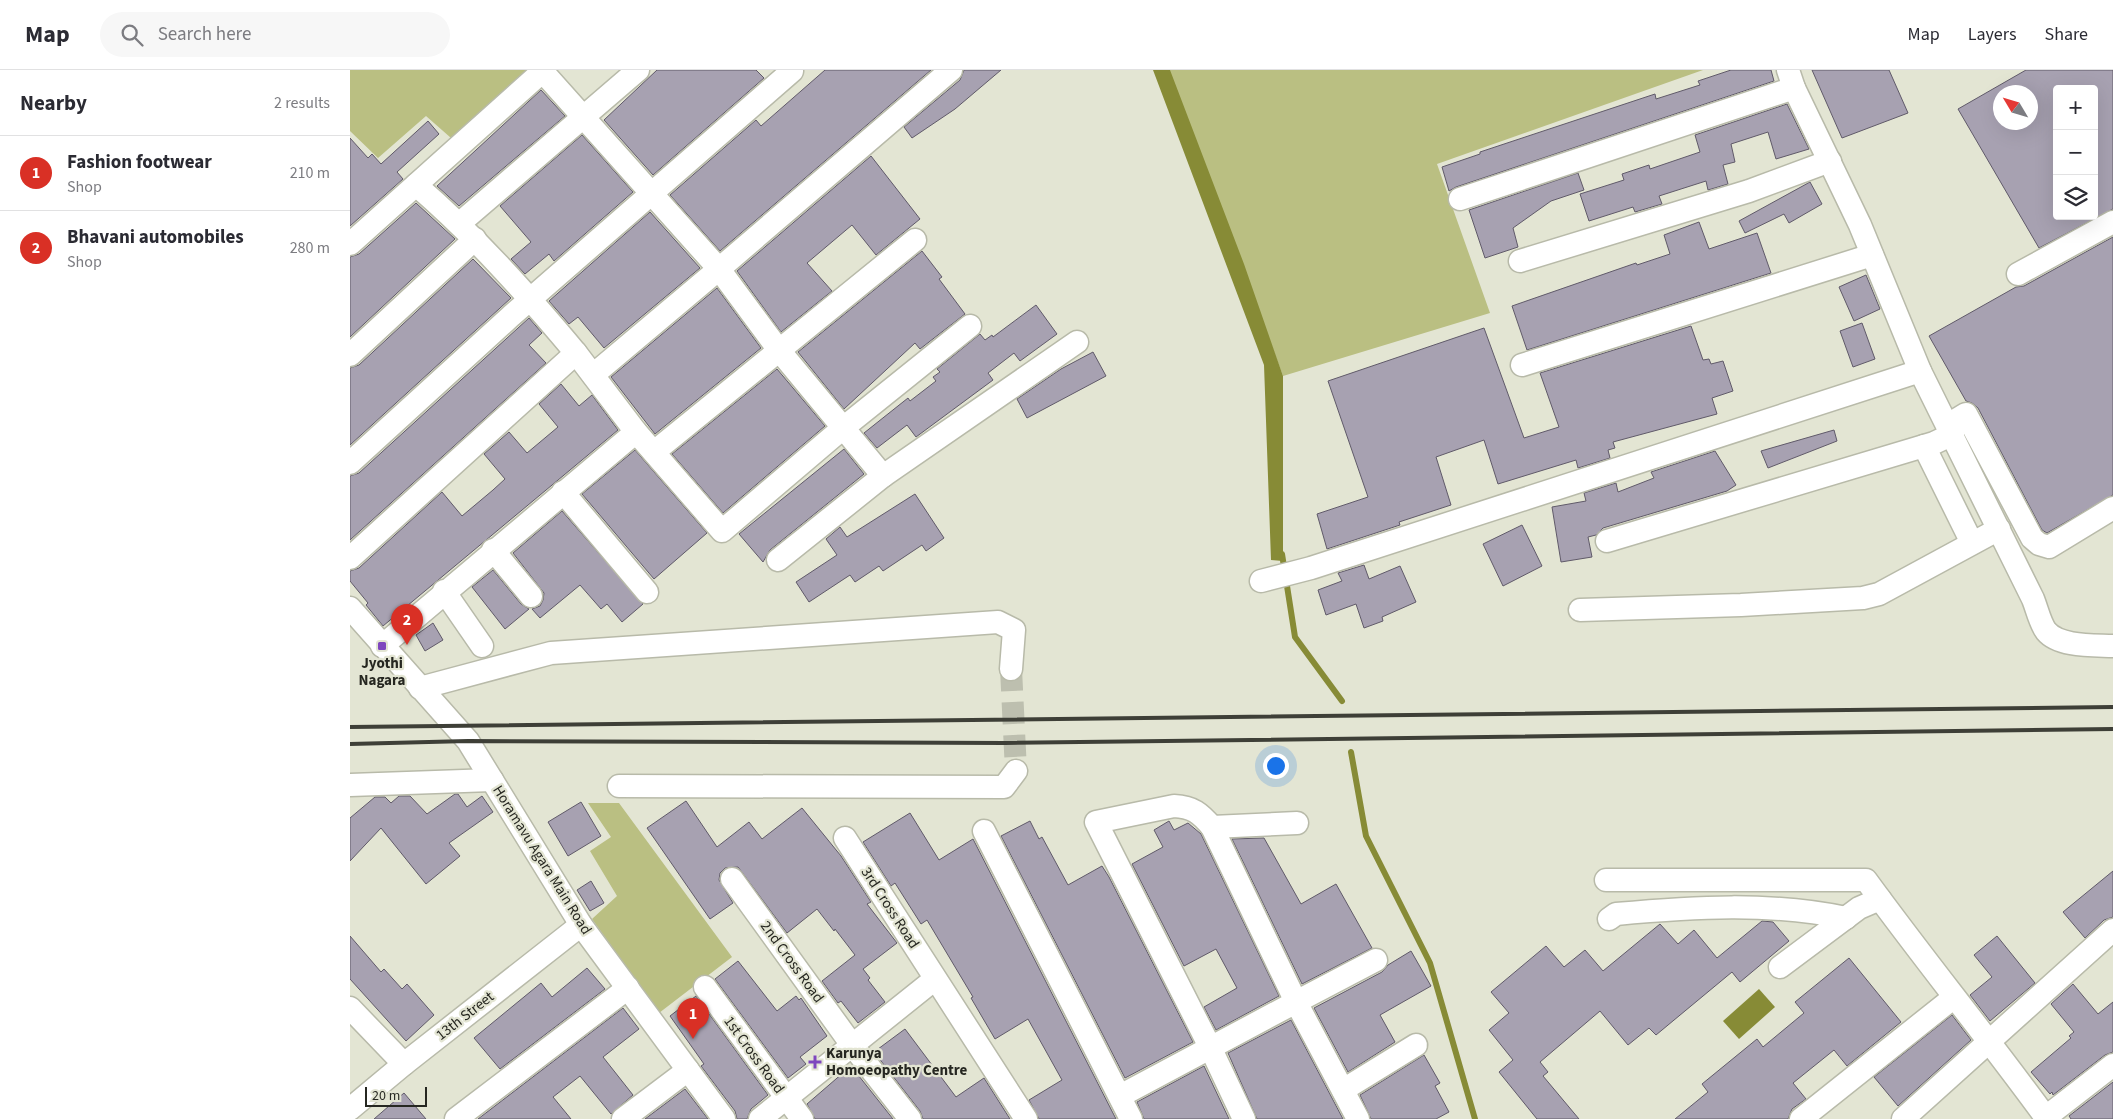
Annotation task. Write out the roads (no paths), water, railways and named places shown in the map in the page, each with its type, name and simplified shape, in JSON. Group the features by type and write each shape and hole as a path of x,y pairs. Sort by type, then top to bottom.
{"street":[{"path":"350,355 467,231 583,119 638,70"},
{"path":"350,463 531,299 792,70"},
{"path":"593,375 950,70"},
{"path":"350,244 544,71 583,119 652,192 719,269 778,349 883,476"},
{"path":"1460,199 1791,79 1872,255 1920,371 2033,599 2045,630 2054,638 2113,646"},
{"path":"1520,260 1748,191 1830,161"},
{"path":"416,185 467,231 531,299 576,353 636,432 728,538 843,428 970,326"},
{"path":"2018,274 2113,222"},
{"path":"654,452 778,349 915,240"},
{"path":"1522,365 1872,255"},
{"path":"778,560 883,476 1077,342"},
{"path":"350,558 576,353"},
{"path":"1261,581 1311,568 1920,371"},
{"path":"1607,541 1924,446 1950,429 1966,414 2032,538 2039,544 2049,547 2113,508"},
{"path":"382,646 493,550 636,432"},
{"path":"1924,446 1972,543"},
{"path":"563,492 647,592"},
{"path":"1988,507 2010,498"},
{"path":"1580,610 1741,605 1863,598 1879,594 1972,543 2001,534 2028,530"},
{"path":"493,550 531,596"},
{"path":"444,592 482,646"},
{"name":"Horamavu Agara Main Road","path":"350,608 468,741 581,925 724,1119"},
{"path":"420,688 551,653 998,622 1014,630 1011,669"},
{"path":"620,786 1004,787 1016,771"},
{"path":"350,785 492,780"},
{"path":"1244,1119 1211,1049 1096,822 1174,806 1187,807 1198,812 1212,827 1296,1002 1358,1119"},
{"path":"1212,827 1297,823"},
{"path":"984,831 1131,1119"},
{"name":"3rd Cross Road","path":"845,838 1026,1119"},
{"name":"2nd Cross Road","path":"732,879 852,1045 910,1119"},
{"path":"1606,880 1866,880 2047,1118 2113,1064"},
{"path":"1780,967 1859,908 1880,899"},
{"path":"1609,919 1616,914 1740,908 1810,910 1846,918"},
{"name":"13th Street","path":"350,1109 404,1064 581,925"},
{"path":"1903,1119 2113,930"},
{"path":"1120,1096 1376,960"},
{"path":"760,1119 935,979"},
{"name":"1st Cross Road","path":"705,987 802,1119"},
{"path":"456,1119 628,988"},
{"path":"1801,1119 1954,998"},
{"path":"350,1008 404,1064"},
{"path":"1343,1090 1416,1045"},
{"path":"623,1119 688,1070"}],"waterway":[{"path":"1282,554 1295,637 1342,701"},
{"path":"1351,752 1366,836 1430,963 1475,1119"}],"tunnel":[{"path":"1011,669 1016,771"}],"railway":[{"path":"350,727 2113,707"},
{"path":"350,744 468,741 1005,743 2113,729"}],"place":[{"name":"Bhavani automobiles","path":"407,645"},
{"name":"Jyothi Nagara","path":"382,646"},
{"name":"Fashion footwear","path":"693,1039"},
{"name":"Karunya Homoeopathy Centre","path":"815,1062"}]}
